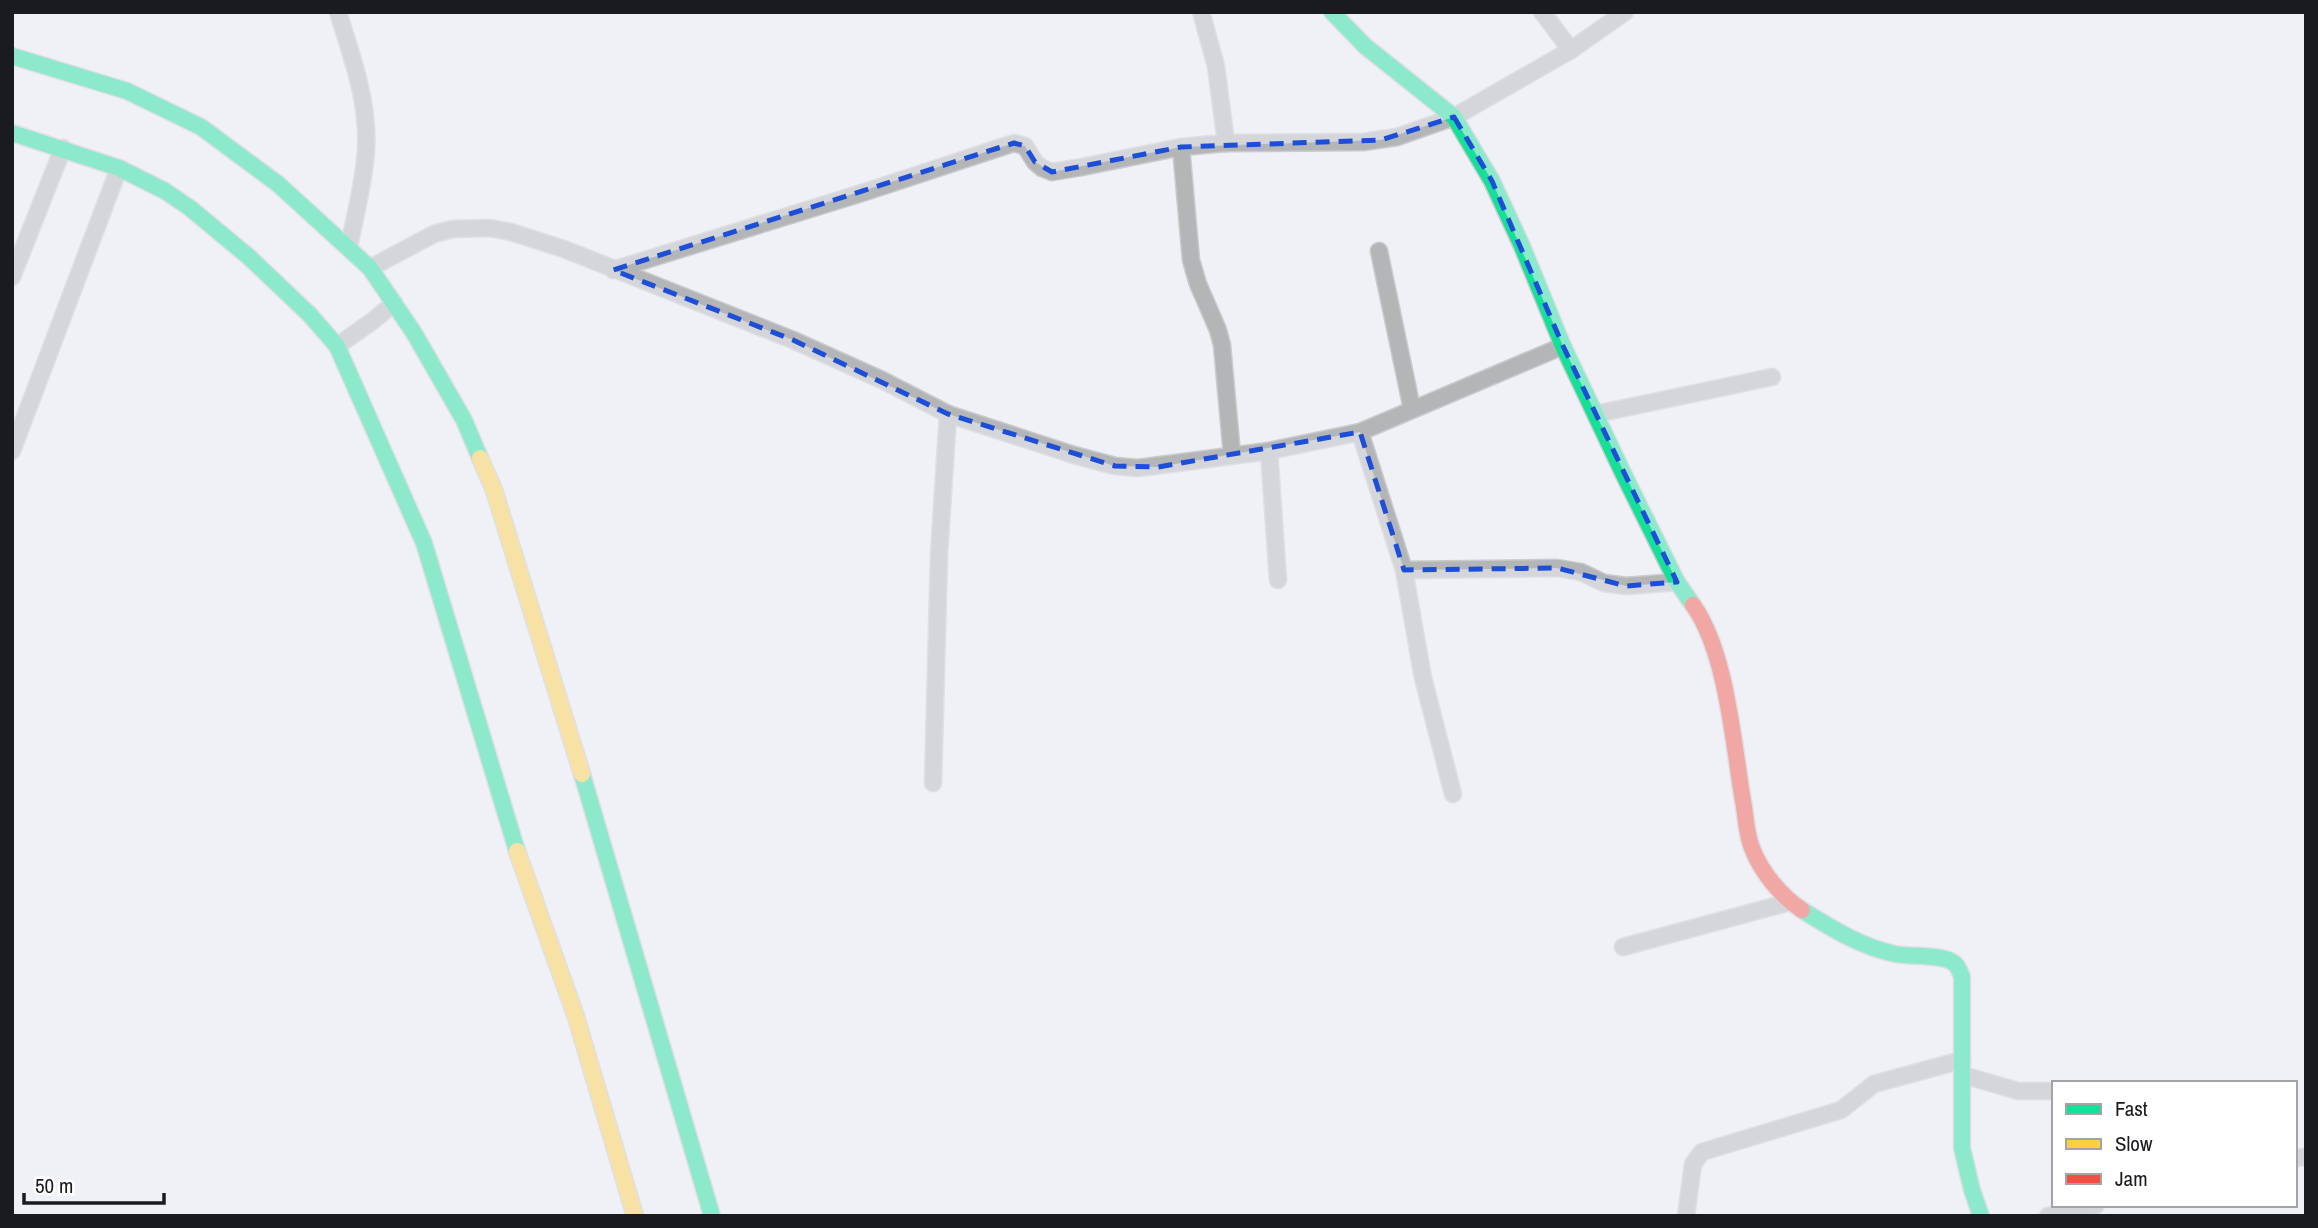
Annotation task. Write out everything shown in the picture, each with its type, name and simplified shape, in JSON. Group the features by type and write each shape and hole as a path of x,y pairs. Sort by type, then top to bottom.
{"street":[{"path":"338,12 358,76 365,118 364,173 349,247"},
{"path":"1201,12 1216,66 1226,143"},
{"path":"1332,12 1365,47 1454,117 1492,181 1563,346 1678,582 1700,615 1723,684 1751,847 1766,874 1790,902 1828,926 1874,949 1898,955 1947,959 1956,964 1962,977 1962,1148 1981,1216"},
{"path":"1542,12 1571,50"},
{"path":"613,270 1014,143 1025,146 1035,162 1052,172 1181,147 1226,143 1372,141 1397,137 1454,117 1571,50 1625,12"},
{"path":"12,56 127,91 201,127 278,184 349,247 370,268 414,333 453,399 494,490 540,632 712,1216"},
{"path":"12,134 63,148 119,168 165,191 218,230 280,284 337,346 424,543 522,868 576,1017 635,1216"},
{"path":"1181,147 1191,260 1222,345 1232,456"},
{"path":"12,277 63,148"},
{"path":"12,451 119,168"},
{"path":"370,268 434,234 452,229 511,232 540,240 793,340 882,380 948,414 1073,455 1115,466 1138,468 1269,451 1360,432 1563,346"},
{"path":"1379,251 1412,409"},
{"path":"337,346 394,303"},
{"path":"1596,414 1772,377"},
{"path":"933,783 939,555 948,414"},
{"path":"1360,432 1404,570 1423,678 1453,794"},
{"path":"1269,451 1278,580"},
{"path":"1404,570 1557,568 1581,572 1604,583 1626,586 1678,582"},
{"path":"1623,947 1790,902"},
{"path":"1686,1216 1693,1164 1702,1152 1841,1110 1874,1084 1963,1067 2018,1091 2052,1091"},
{"path":"2048,1216 2087,1207"}],"highlighted area":[{"path":"1454,117 1492,181 1563,346 1677,582 1626,586 1557,568 1404,570 1360,432 1158,467 1115,466 948,414 793,340 613,270 1014,143 1025,146 1035,162 1052,172 1181,147 1381,140"}],"traffic: fast":[{"path":"1332,12 1365,46 1454,117 1492,181 1563,346 1624,475 1677,582 1693,605"},
{"path":"12,56 127,91 201,127 278,184 370,268 414,333 464,420 480,458"},
{"path":"12,133 119,168 165,191 249,257 310,315 337,346 424,543 517,851"},
{"path":"582,774 712,1216"},
{"path":"1802,910 1870,947 1895,954 1942,958 1958,967 1962,977 1962,1148 1981,1216"}],"traffic: slow":[{"path":"480,458 494,490 582,774"},
{"path":"517,851 576,1017 635,1216"}],"traffic: jam":[{"path":"1693,605 1714,648 1721,673 1750,843 1772,883 1802,910"}]}
